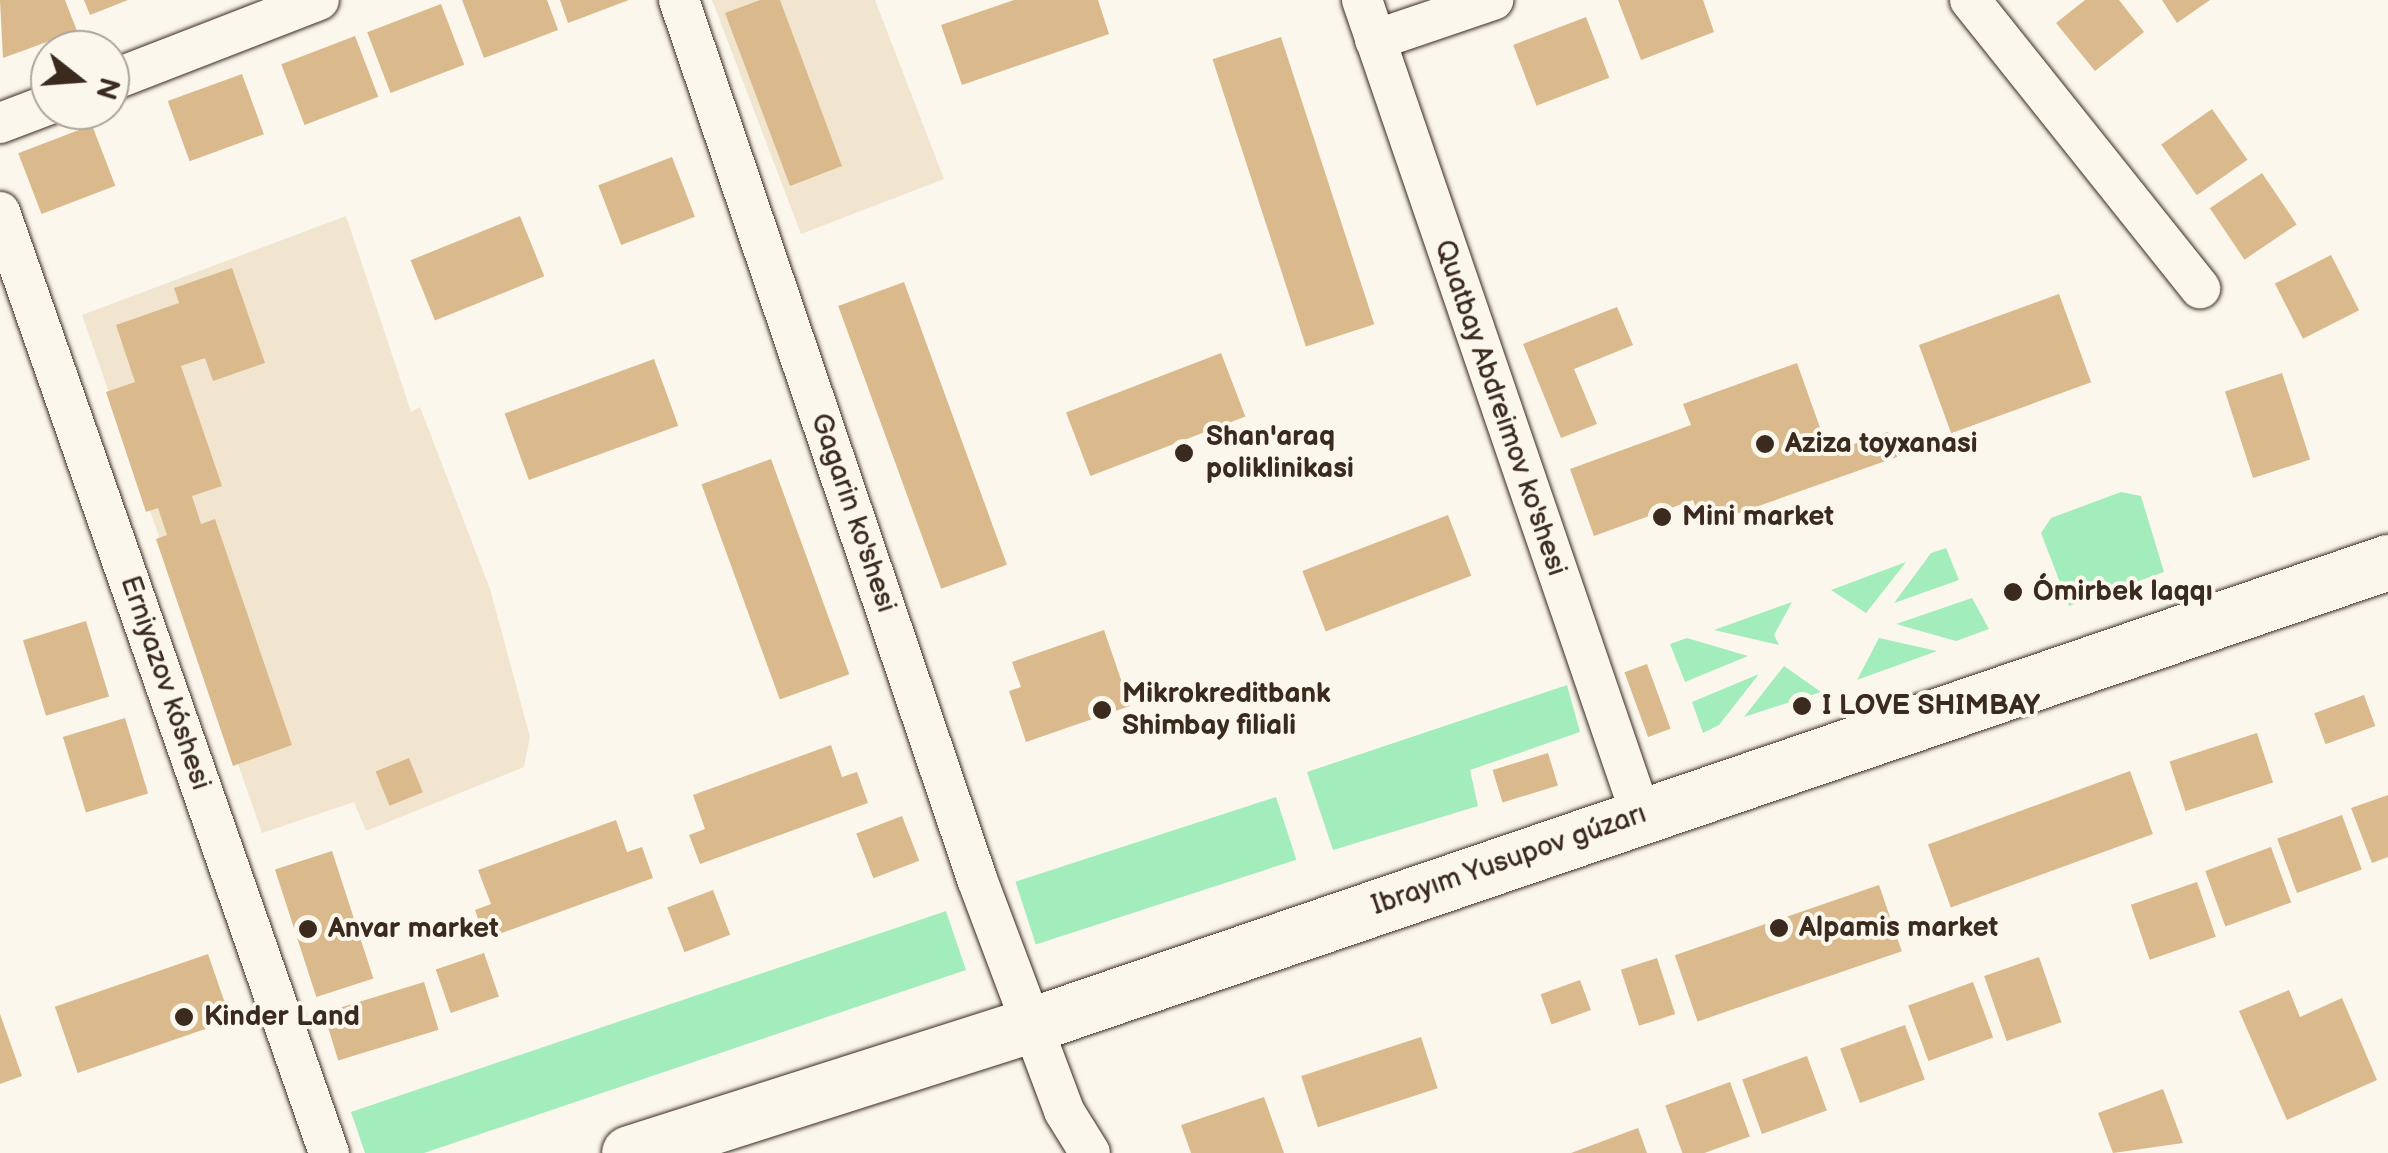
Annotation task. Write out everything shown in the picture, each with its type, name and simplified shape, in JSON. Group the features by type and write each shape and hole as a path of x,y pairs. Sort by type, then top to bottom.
{"main road":[{"name":"Ibrayım Yusupov gúzarı","path":"628,1153 1031,1025 2388,562"}],"street":[{"path":"130,73 319,0"},
{"name":"Gagarin ko'shesi","path":"679,0 1031,1025 1090,1153"},
{"name":"Quatbay Abdreimov ko'shesi","path":"1362,0 1641,815"},
{"path":"1375,40 1492,0"},
{"path":"1970,0 2200,288"},
{"path":"0,123 30,112"},
{"name":"Erniyazov kóshesi","path":"0,212 329,1153"}],"shaded area":[{"path":"712,0 875,0 944,179 801,234"},
{"path":"346,216 411,412 420,407 490,589 530,737 524,767 366,831 354,802 262,833 82,315"}],"green space":[{"path":"2121,492 2141,496 2164,572 2069,606 2041,533 2051,518"},
{"path":"1946,548 1959,580 1894,603 1931,553"},
{"path":"1906,562 1866,613 1831,590"},
{"path":"1972,598 1989,629 1956,641 1896,624"},
{"path":"1792,602 1774,635 1779,645 1714,630"},
{"path":"1687,638 1748,656 1685,682 1670,644"},
{"path":"1879,638 1937,651 1857,680"},
{"path":"1784,666 1821,692 1744,717"},
{"path":"1759,674 1719,725 1703,733 1692,702"},
{"path":"1567,685 1580,732 1470,770 1478,806 1333,850 1307,772"},
{"path":"1276,797 1296,860 1036,944 1015,882"},
{"path":"946,911 966,970 424,1153 365,1153 351,1112"}],"building":[{"path":"0,0 65,0 77,30 30,30 30,48 3,58"},
{"path":"84,0 128,0 90,15"},
{"path":"462,0 547,0 558,30 484,58"},
{"path":"560,0 629,0 568,23"},
{"path":"760,0 780,0 842,166 790,186 725,13"},
{"path":"1014,0 1098,0 1109,34 962,85 941,25"},
{"path":"1618,0 1703,0 1714,32 1641,60"},
{"path":"2085,0 2119,0 2144,32 2095,71 2056,23"},
{"path":"2162,0 2210,0 2177,23"},
{"path":"441,4 464,65 391,93 367,32"},
{"path":"1586,17 1609,78 1536,106 1513,45"},
{"path":"355,36 378,97 305,125 281,64"},
{"path":"1281,37 1374,324 1306,346 1213,59"},
{"path":"242,74 264,134 190,161 168,101"},
{"path":"2212,109 2248,160 2197,195 2161,145"},
{"path":"79,130 94,130 115,186 42,214 18,153"},
{"path":"672,157 695,217 621,245 598,185"},
{"path":"2262,173 2297,224 2244,260 2210,208"},
{"path":"520,216 544,276 435,320 411,260"},
{"path":"2331,255 2359,310 2303,339 2275,284"},
{"path":"232,268 265,363 213,381 205,358 181,366 222,486 192,496 201,524 215,519 292,745 233,766 156,539 167,535 158,508 146,512 106,392 135,382 116,325 179,303 174,288"},
{"path":"904,282 1007,565 941,589 838,306"},
{"path":"2059,294 2091,382 1951,433 1919,345"},
{"path":"1617,307 1633,345 1574,369 1597,424 1561,438 1523,344"},
{"path":"1221,353 1245,416 1090,476 1066,412"},
{"path":"654,359 678,426 529,480 505,413"},
{"path":"1797,363 1829,453 1888,432 1897,457 1702,526 1693,500 1594,536 1570,469 1691,425 1683,404"},
{"path":"2282,373 2310,460 2253,478 2225,392"},
{"path":"771,459 849,674 780,699 701,484"},
{"path":"1448,515 1471,576 1326,632 1302,571"},
{"path":"86,621 109,697 46,716 23,640"},
{"path":"1104,630 1130,706 1026,742 1009,691 1021,687 1012,662"},
{"path":"1647,664 1671,729 1648,737 1624,672"},
{"path":"2364,695 2375,726 2325,744 2314,713"},
{"path":"125,718 148,794 86,813 63,737"},
{"path":"2257,733 2273,782 2186,811 2170,761"},
{"path":"831,745 842,777 857,772 868,803 700,864 689,835 705,829 693,795"},
{"path":"1548,753 1558,786 1502,802 1493,770"},
{"path":"409,758 423,792 389,806 376,771"},
{"path":"2130,771 2153,834 1951,907 1928,845"},
{"path":"2388,795 2388,857 2372,863 2351,808"},
{"path":"2342,815 2362,870 2297,893 2277,839"},
{"path":"902,816 919,861 873,878 856,834"},
{"path":"616,820 627,852 642,847 653,878 485,939 475,910 491,904 478,870"},
{"path":"2271,847 2291,902 2225,926 2205,871"},
{"path":"332,851 373,978 316,997 275,870"},
{"path":"2197,882 2216,937 2150,960 2131,905"},
{"path":"1879,885 1902,951 1698,1022 1675,955"},
{"path":"713,890 730,935 684,952 667,908"},
{"path":"484,953 499,996 451,1013 436,970"},
{"path":"208,954 231,1020 78,1073 55,1007"},
{"path":"2039,957 2061,1022 2007,1041 1984,976"},
{"path":"1657,958 1675,1014 1639,1026 1621,970"},
{"path":"1580,980 1591,1010 1551,1024 1541,994"},
{"path":"424,982 439,1030 338,1061 324,1013"},
{"path":"1973,982 1993,1037 1928,1061 1908,1006"},
{"path":"2289,990 2300,1017 2342,998 2377,1080 2287,1120 2239,1011"},
{"path":"0,1014 22,1076 0,1084"},
{"path":"1905,1025 1925,1080 1860,1103 1840,1049"},
{"path":"1421,1037 1438,1088 1318,1127 1301,1076"},
{"path":"1807,1056 1827,1111 1762,1134 1742,1080"},
{"path":"1730,1082 1750,1137 1705,1153 1682,1153 1665,1106"},
{"path":"2163,1089 2183,1143 2113,1153 2098,1113"},
{"path":"1264,1097 1284,1153 1191,1153 1181,1125"},
{"path":"1638,1128 1647,1153 1571,1153"}],"place":[{"name":"Aziza toyxanasi","path":"1765,444"},
{"name":"Shan'araq poliklinikasi","path":"1184,453"},
{"name":"Mini market","path":"1662,517"},
{"name":"Ómirbek laqqı","path":"2013,592"},
{"name":"I LOVE SHIMBAY","path":"1802,706"},
{"name":"Mikrokreditbank Shimbay filiali","path":"1102,710"},
{"name":"Alpamis market","path":"1779,928"},
{"name":"Anvar market","path":"308,929"},
{"name":"Kinder Land","path":"184,1017"}]}
